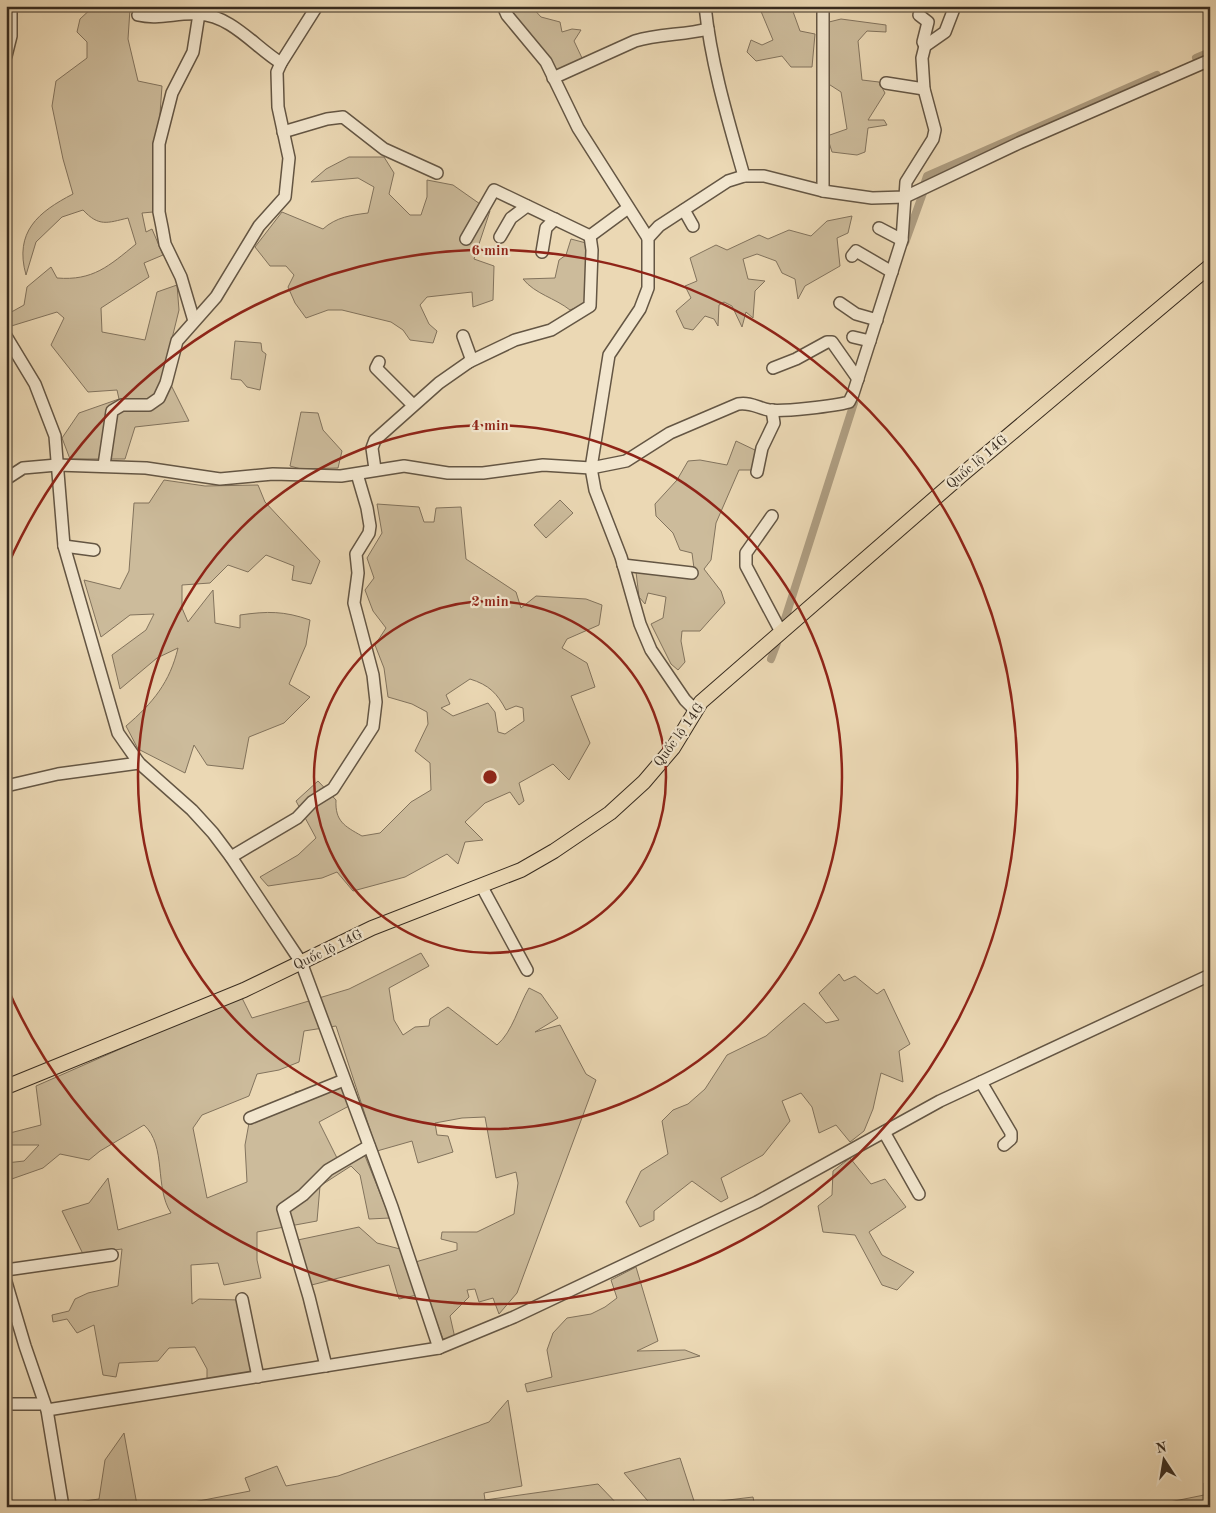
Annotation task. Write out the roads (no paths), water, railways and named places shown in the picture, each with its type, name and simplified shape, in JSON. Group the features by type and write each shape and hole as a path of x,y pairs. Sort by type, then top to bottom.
{"main road":[{"name":"Quốc lộ 14G","path":"6,1087 244,990 372,928 522,870 610,813 644,782 673,748 694,710 964,473 1210,266"}],"street":[{"path":"6,56 11,36 11,6"},
{"path":"104,465 112,411 122,405 149,405 159,398 166,383 177,341 216,297 259,226 284,196 289,158 278,107 277,72 280,63 317,6"},
{"path":"504,6 507,16 546,62 578,128 648,238 648,288 640,309 609,355 591,468 595,490 624,566 640,624 651,650 694,710"},
{"path":"705,6 723,102 744,176"},
{"path":"822,6 823,191"},
{"path":"925,46 945,32 953,7"},
{"path":"138,15 154,18 201,10 244,34 265,53 280,63"},
{"path":"194,321 182,282 165,244 159,212 159,144 172,93 193,52 201,10"},
{"path":"6,479 24,468 57,464 146,468 220,479 265,474 357,474 375,469 404,466 448,473 483,473 543,464 591,468 626,461 670,433 738,404 748,403 772,410 821,408 848,402 878,320 902,240 906,182 933,140 935,130 924,89 922,58 925,46 923,42 928,22 919,15"},
{"path":"553,78 641,40 685,35 708,29"},
{"path":"648,238 659,226 728,181 744,176 764,176 823,191 872,198 905,197 1019,143 1210,60"},
{"path":"886,83 924,89"},
{"path":"283,132 327,119 343,117 384,149 437,173"},
{"path":"466,239 494,190 590,236"},
{"path":"500,237 511,218 527,206"},
{"path":"590,236 628,208"},
{"path":"684,210 693,226"},
{"path":"542,252 546,228 555,219"},
{"path":"879,228 902,240"},
{"path":"375,469 373,444 439,383 469,362 509,342 551,330 590,306 592,250 590,236"},
{"path":"852,256 856,251 892,272"},
{"path":"840,303 856,314 878,320"},
{"path":"6,336 35,384 55,436 64,546 109,708 118,733 139,763 192,810 231,857 301,962 369,1146 439,1348"},
{"path":"464,336 471,358 469,362"},
{"path":"853,337 870,341"},
{"path":"773,368 796,359 827,342 832,342 858,378"},
{"path":"379,362 376,368 413,406"},
{"path":"757,472 762,448 774,423 772,410"},
{"path":"231,857 297,818 312,802 333,789 373,728 376,702 373,675 354,603 358,573 356,554 369,533 370,526 357,474"},
{"path":"772,516 746,553 744,560 781,632"},
{"path":"64,546 94,550"},
{"path":"624,566 692,573"},
{"path":"6,786 58,774 139,763"},
{"path":"482,887 527,970"},
{"path":"6,1404 45,1407 258,1377 439,1348 514,1317 757,1202 884,1132 981,1082 1210,975"},
{"path":"250,1118 344,1080"},
{"path":"981,1082 1011,1133 1011,1139 1004,1145"},
{"path":"884,1132 919,1194"},
{"path":"326,1366 309,1297 283,1208 303,1195 328,1170 369,1146"},
{"path":"6,1270 112,1255"},
{"path":"6,1282 45,1407 63,1507"},
{"path":"242,1299 258,1377"}],"waterway":[{"path":"1196,58 1210,52"},
{"path":"924,185 927,176 1157,75"},
{"path":"905,243 923,193"},
{"path":"784,622 854,403"},
{"path":"771,659 777,643"}]}
